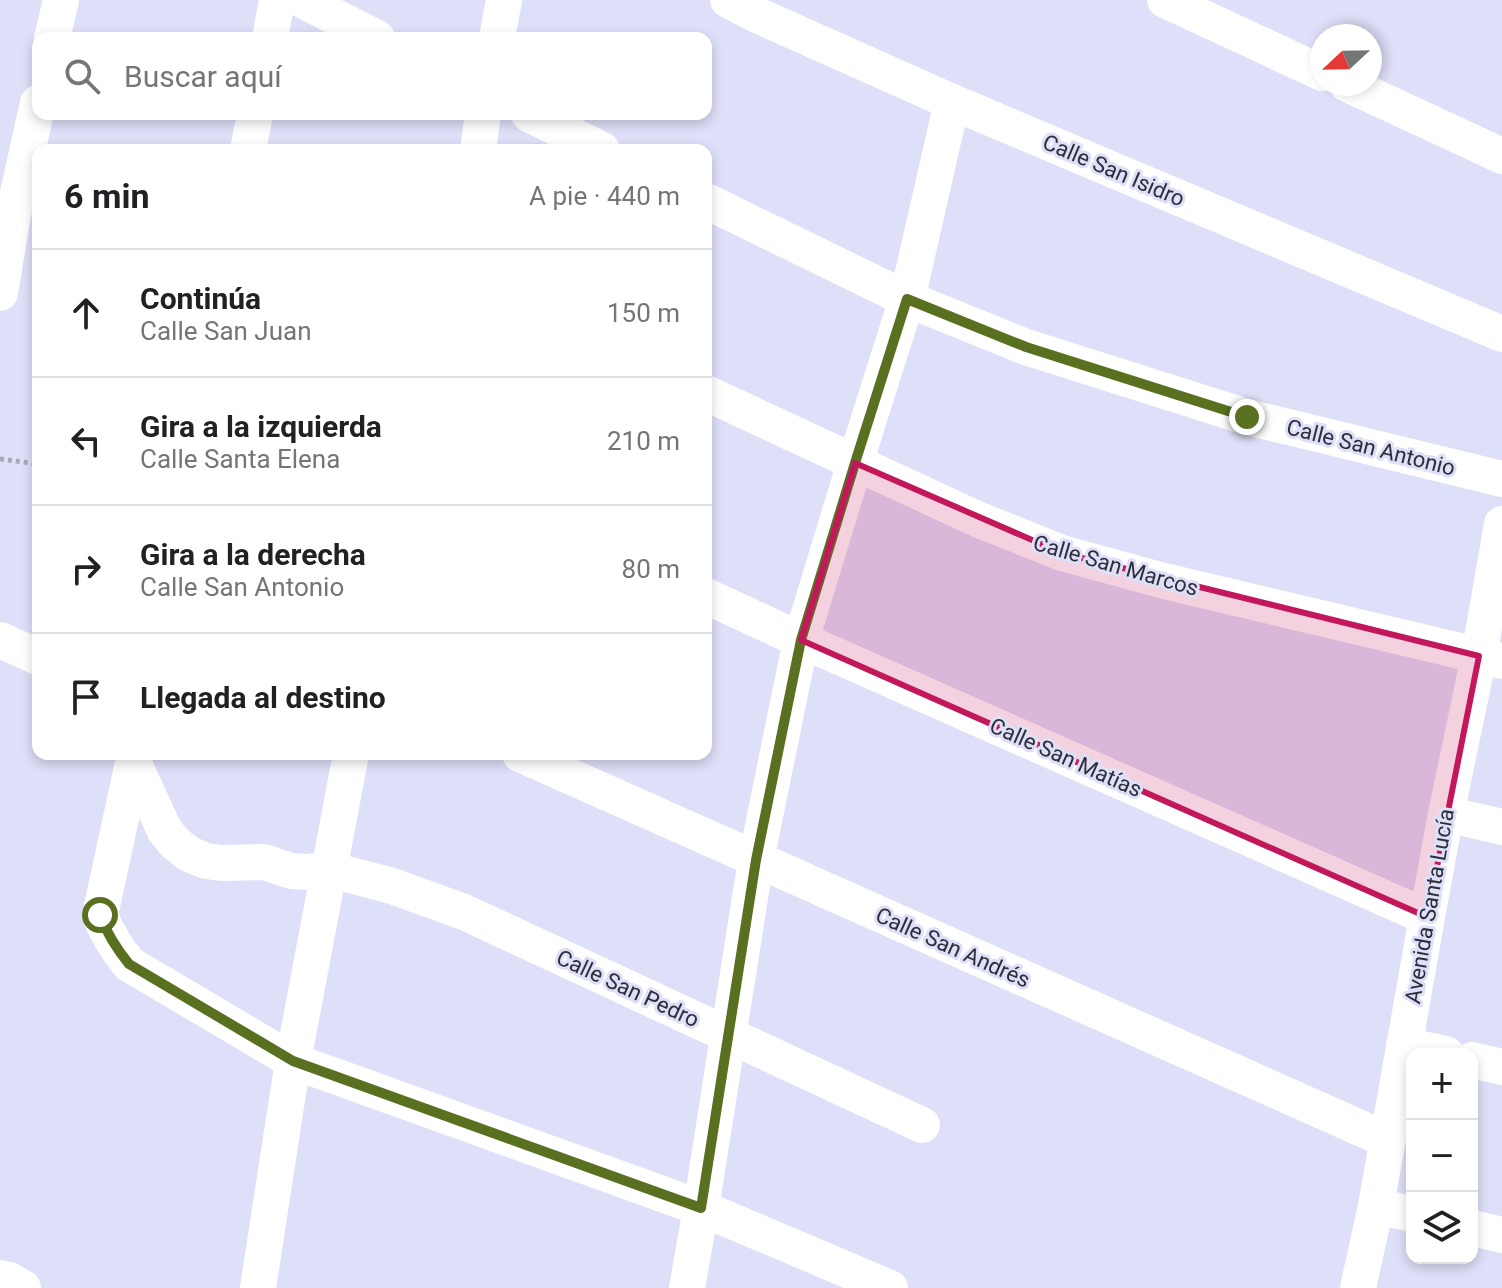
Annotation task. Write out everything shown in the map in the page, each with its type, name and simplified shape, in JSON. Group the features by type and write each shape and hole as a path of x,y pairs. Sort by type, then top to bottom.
{"street":[{"path":"53,32 61,0"},
{"path":"271,32 277,0"},
{"path":"302,0 365,32"},
{"path":"498,32 504,0"},
{"path":"1165,0 1310,67"},
{"name":"Calle San Isidro","path":"749,5 952,102 1502,334"},
{"path":"1373,96 1502,156"},
{"path":"687,1288 756,860 801,640 907,299 952,102"},
{"path":"33,144 36,120"},
{"path":"249,144 254,120"},
{"path":"479,144 482,120"},
{"path":"541,120 590,144"},
{"path":"0,293 25,221 32,157"},
{"name":"Calle San Antonio","path":"712,204 907,299 1026,347 1247,417 1502,479"},
{"name":"Calle San Marcos","path":"712,396 977,519 1062,553 1164,581 1490,659"},
{"name":"Avenida Santa Lucía","path":"1358,1288 1376,1206 1446,814 1490,659 1502,524"},
{"name":"Calle San Matías","path":"712,599 1427,917"},
{"path":"0,640 32,654"},
{"path":"134,760 100,915 114,946 129,964 293,1061 701,1208 890,1288"},
{"name":"Calle San Pedro","path":"134,760 165,831 189,854 221,863 264,862 291,871 328,869 392,886 464,912 922,1125"},
{"path":"258,1288 293,1061 350,760"},
{"name":"Calle San Andrés","path":"533,760 1387,1140"},
{"path":"1446,814 1502,827"},
{"path":"1404,1045 1418,1048"},
{"path":"1478,1061 1502,1067"},
{"path":"1376,1206 1406,1213"},
{"path":"1478,1229 1502,1235"},
{"path":"0,1278 23,1288"}],"path":[{"path":"0,459 32,463"}],"highlighted area":[{"path":"855,463 1062,553 1479,656 1427,917 801,640"}],"route":[{"path":"100,915 114,946 129,964 293,1061 701,1208 756,860 801,640 907,299 1026,347 1247,417"}]}
